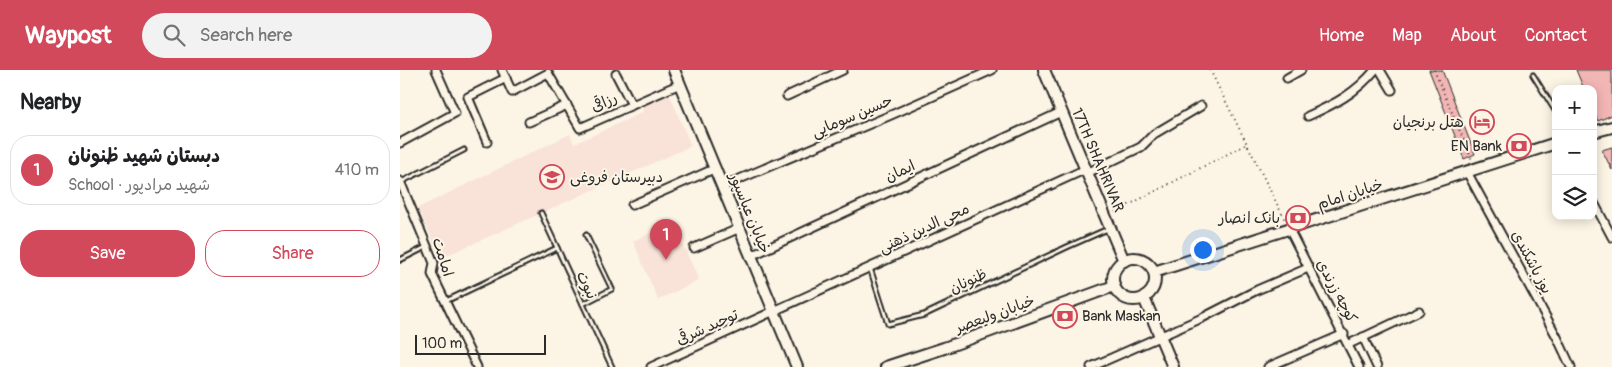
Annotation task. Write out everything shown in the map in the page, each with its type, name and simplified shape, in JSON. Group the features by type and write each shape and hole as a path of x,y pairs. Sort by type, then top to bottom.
{"main road":[{"name":"خیابان عباسپور","path":"674,70 716,168 796,367"},
{"name":"17TH SHAHRIVAR","path":"1044,70 1124,261"},
{"path":"1597,131 1612,127"},
{"name":"خیابان امام","path":"1154,272 1552,144"},
{"path":"1138,259 1145,261 1154,272 1152,290 1144,298 1137,300 1123,297 1114,286 1113,280 1116,269 1124,261 1138,259"},
{"name":"خیابان ولیعصر","path":"886,367 944,348 1114,286"},
{"path":"1144,298 1173,367"}],"street":[{"path":"400,143 455,113 436,70"},
{"path":"487,142 468,97 506,78 502,70"},
{"path":"787,96 843,70"},
{"name":"حسین سومایی","path":"723,186 992,70"},
{"path":"1287,78 1301,70"},
{"path":"1308,116 1338,102 1356,89 1375,70"},
{"path":"1380,70 1392,90"},
{"name":"رزاقی","path":"506,78 512,92 548,73 580,128 680,84"},
{"path":"616,74 632,105"},
{"path":"529,122 567,105"},
{"name":"محی الدین ذهنی","path":"774,312 1140,146 1154,134 1201,106"},
{"name":"ایمان","path":"751,256 1061,112"},
{"path":"632,205 716,168"},
{"name":"یوز باشکندی","path":"1471,171 1571,367"},
{"name":"امامت","path":"400,182 434,263 432,274 477,367"},
{"path":"1597,209 1612,237"},
{"path":"694,248 740,228"},
{"name":"کوچه زرندی","path":"1290,229 1308,268 1360,367"},
{"path":"1091,367 1308,268"},
{"path":"1349,344 1419,311"},
{"name":"توحید شرقی","path":"651,367 774,312"},
{"path":"1268,367 1344,334"},
{"path":"1363,337 1377,367"}],"lane":[{"path":"1533,75 1552,106"},
{"path":"400,182 464,150"},
{"name":"نبوت","path":"541,213 612,367"},
{"name":"ظنونان","path":"870,268 888,324 924,315 1110,228"},
{"path":"583,304 612,289 586,235"},
{"path":"400,260 427,247"},
{"path":"445,301 557,248"}],"path":[{"path":"1210,70 1290,229"},
{"path":"1434,70 1471,171"},
{"path":"1115,212 1247,144"}],"shaded area":[{"name":"دبیرستان فروغی","path":"669,93 691,146 441,258 418,208 570,134 574,144 643,112 642,104"},
{"path":"673,223 699,280 658,300 633,241"}],"building":[{"path":"1429,70 1442,70 1475,154 1464,159"},
{"path":"1576,70 1612,70 1612,115 1598,121 1597,85 1582,85"},
{"path":"1612,147 1612,170 1602,150"}],"place":[{"name":"هتل برنجیان","path":"1482,122"},
{"name":"EN Bank","path":"1519,146"},
{"name":"دبیرستان فروغی","path":"552,177"},
{"name":"بانک انصار","path":"1298,218"},
{"name":"دبستان شهید ظنونان","path":"666,260"},
{"name":"Bank Maskan","path":"1065,316"}]}
